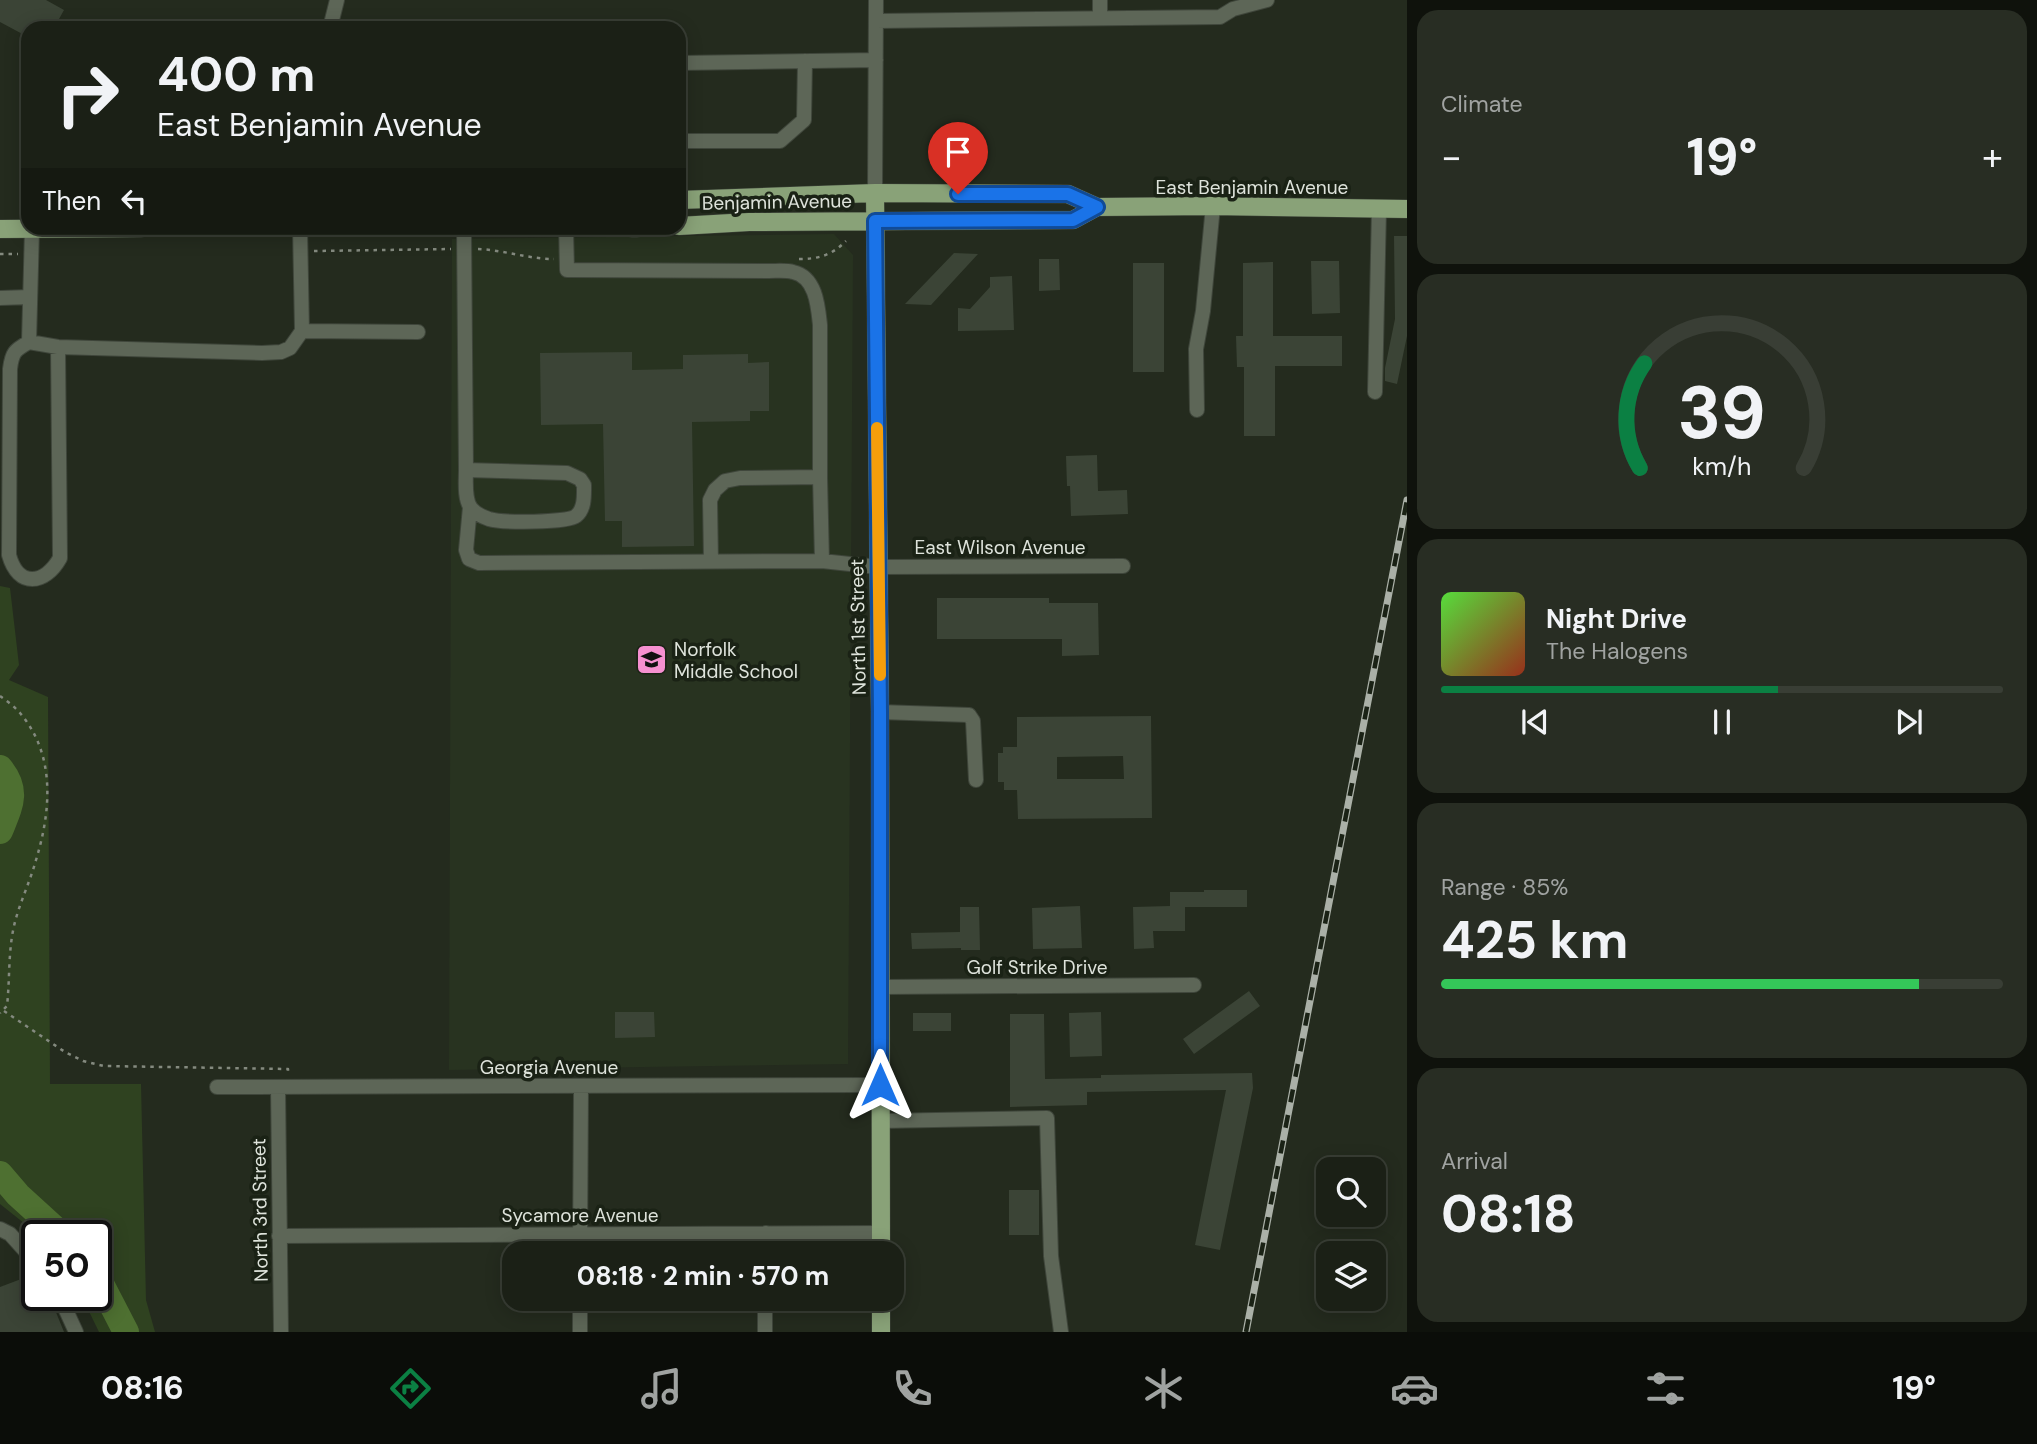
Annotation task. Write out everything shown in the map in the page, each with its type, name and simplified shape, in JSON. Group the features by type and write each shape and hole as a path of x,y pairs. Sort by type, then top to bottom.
{"main road":[{"name":"Benjamin Avenue","path":"686,200 875,193"},
{"name":"East Benjamin Avenue","path":"875,193 1068,194 1097,207 1407,209"},
{"name":"North 1st Street","path":"875,193 881,1241"},
{"name":"East Benjamin Avenue","path":"875,221 1073,220 1097,207"},
{"name":"Benjamin Avenue","path":"686,226 875,221"},
{"path":"0,229 21,229"},
{"path":"881,1311 881,1332"}],"street":[{"path":"332,21 337,0"},
{"name":"North 1st Street","path":"875,193 876,0"},
{"path":"1100,0 1100,18"},
{"path":"876,21 1220,17 1233,9 1267,0"},
{"path":"686,63 876,60"},
{"path":"686,141 780,141 804,120 805,61"},
{"path":"1197,410 1196,349 1203,311 1213,206"},
{"path":"1375,392 1379,209"},
{"path":"29,342 32,235"},
{"path":"58,347 60,558 43,578 30,579 19,574 12,566 9,555 10,369 15,350 29,342 58,347 281,352 290,348 302,331 300,235"},
{"path":"464,235 466,470 470,507 490,520 508,522 569,519 576,516 583,507 584,485 580,479 567,473 466,470"},
{"path":"566,235 567,270 781,271 806,277 818,302 820,325 822,561"},
{"path":"0,298 30,297"},
{"path":"302,331 418,332"},
{"path":"711,562 710,500 715,490 725,481 740,478 820,477"},
{"name":"East Wilson Avenue","path":"470,507 466,550 469,559 479,563 822,561 878,567 1123,566"},
{"path":"880,712 969,715 973,721 976,780"},
{"name":"Golf Strike Drive","path":"880,987 1194,985"},
{"name":"Georgia Avenue","path":"217,1087 880,1085"},
{"name":"North 3rd Street","path":"281,1332 279,1236 284,1087"},
{"path":"580,1087 580,1241"},
{"path":"880,1121 1047,1118 1051,1256 1061,1332"},
{"path":"0,1229 10,1234 21,1246"},
{"path":"766,1233 766,1241"},
{"name":"Sycamore Avenue","path":"279,1236 881,1233"},
{"path":"66,1311 76,1332"},
{"path":"580,1311 580,1332"},
{"path":"765,1311 765,1332"}],"path":[{"path":"0,696 20,712 34,733 47,772 45,824 15,923 11,942 7,1006 2,1012 83,1061 104,1066 288,1069 284,1087"}],"shaded area":[{"name":"Norfolk Middle School","path":"834,234 853,255 848,1064 449,1070 452,239"}],"green space":[{"path":"0,586 10,588 19,665 9,680 48,697 50,1084 141,1084 146,1300 155,1332 99,1332 89,1311 112,1311 112,1220 21,1221 0,1204"}],"building":[{"path":"0,0 46,0 64,10 58,21 21,21 21,33 0,22"},
{"path":"1394,236 1407,236 1407,336 1397,384 1385,381 1395,319"},
{"path":"954,253 978,254 931,305 905,304"},
{"path":"1039,259 1059,259 1060,290 1039,291"},
{"path":"1311,261 1339,261 1340,313 1312,314"},
{"path":"1273,262 1273,336 1342,336 1342,366 1275,366 1275,436 1244,436 1244,367 1237,367 1236,336 1243,336 1243,263"},
{"path":"1133,263 1164,263 1164,372 1133,372"},
{"path":"1012,276 1014,330 958,331 958,308 970,309 990,287 990,277"},
{"path":"632,352 632,370 683,369 683,355 748,354 748,363 769,362 769,411 750,411 750,421 692,422 694,546 622,547 622,521 605,521 603,424 541,425 540,353"},
{"path":"1097,455 1098,491 1127,490 1128,514 1071,516 1066,456"},
{"path":"937,598 1049,598 1049,603 1098,603 1099,655 1062,656 1062,639 937,639"},
{"path":"1151,716 1152,818 1018,819 1017,790 1004,790 1004,782 998,782 998,753 1003,753 1003,747 1017,747 1017,717","holes":["1123,756 1124,779 1057,779 1057,757"]},
{"path":"1247,890 1247,907 1185,907 1185,931 1153,931 1154,948 1134,949 1133,907 1170,906 1170,892"},
{"path":"1080,906 1082,948 1033,949 1032,908"},
{"path":"960,907 979,907 980,950 912,949 911,933 960,932"},
{"path":"1249,991 1260,1006 1194,1054 1183,1039"},
{"path":"615,1012 654,1012 655,1037 615,1038"},
{"path":"1101,1012 1102,1056 1070,1057 1069,1013"},
{"path":"913,1013 951,1013 951,1031 913,1031"},
{"path":"1010,1014 1044,1014 1045,1079 1101,1078 1101,1075 1252,1073 1253,1088 1220,1250 1195,1245 1226,1090 1087,1092 1087,1105 1010,1107"},
{"path":"1009,1190 1039,1190 1039,1235 1009,1235"},
{"path":"21,1279 21,1311 55,1311 64,1332 0,1332 0,1287"}],"waterway":[{"path":"0,768 11,791 11,799 0,831"},
{"path":"0,1174 45,1220"},
{"path":"112,1305 126,1332"}],"railway":[{"path":"1246,1332 1407,500"}],"slow traffic":[{"path":"877,428 880,675"}],"place":[{"name":"Norfolk Middle School","path":"651,660"}],"route":[{"path":"880,1085 880,712 875,221 1073,220 1097,207 1068,194 958,194"}]}
